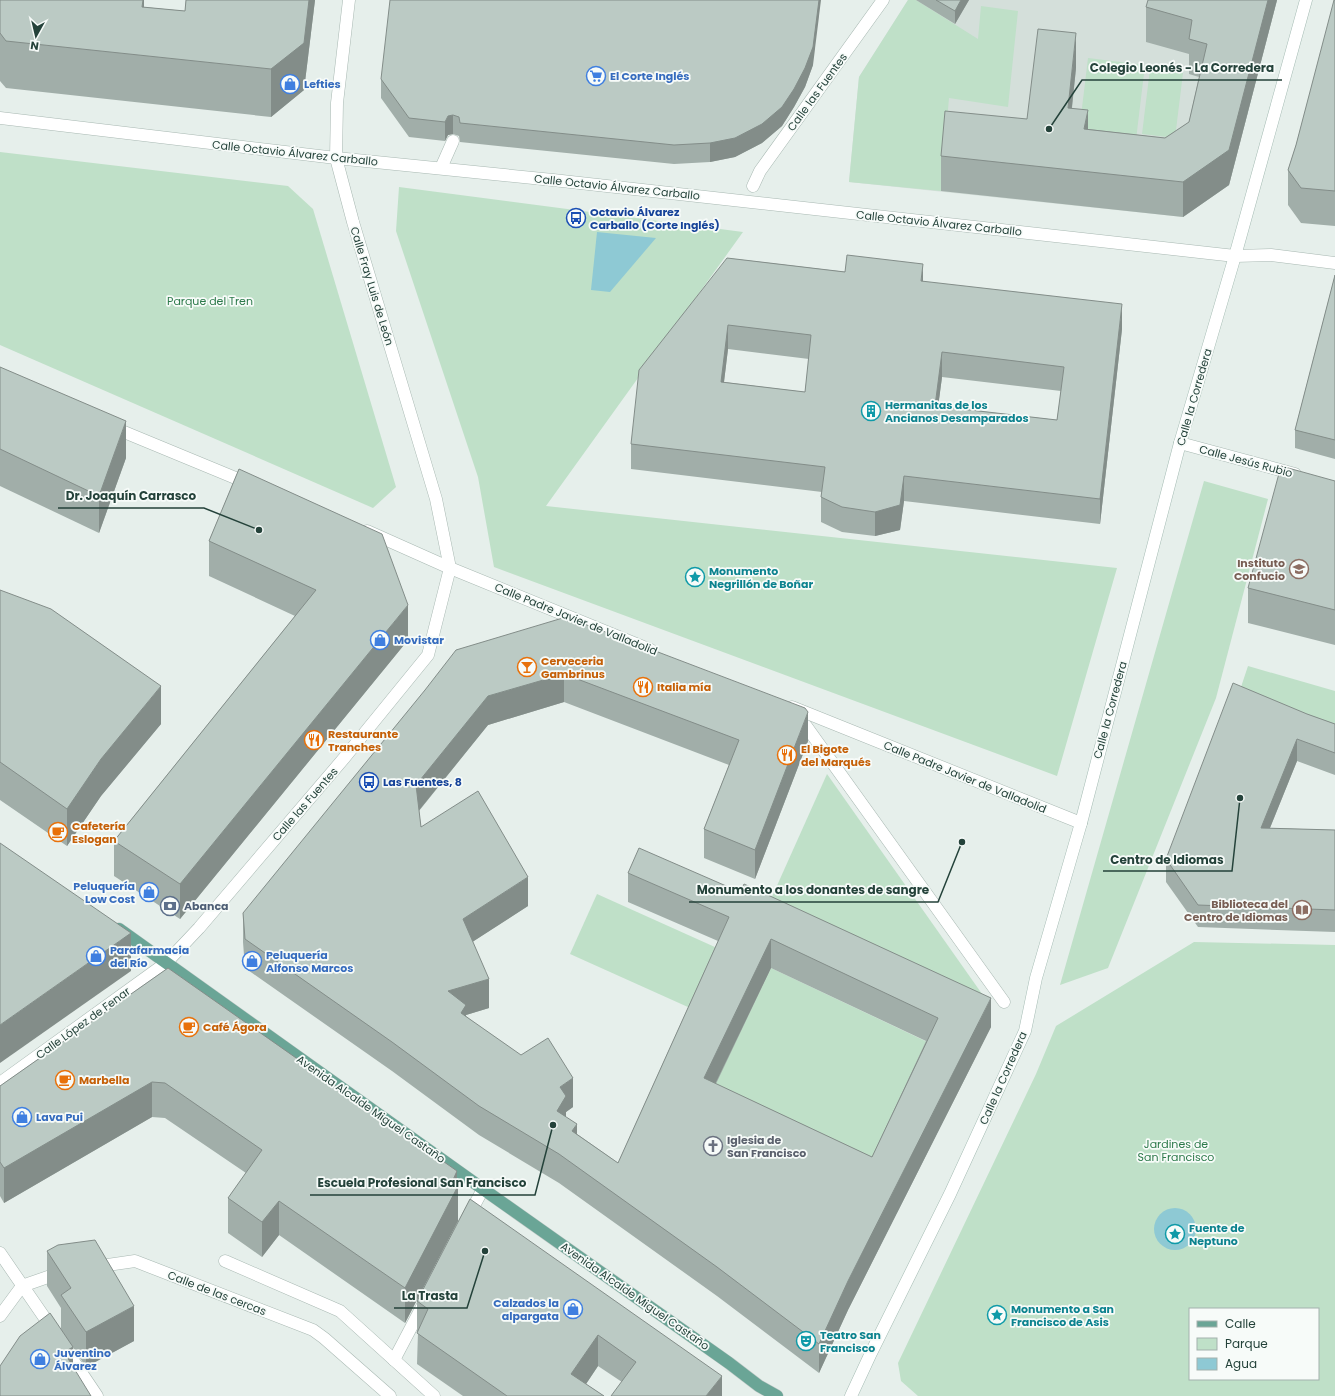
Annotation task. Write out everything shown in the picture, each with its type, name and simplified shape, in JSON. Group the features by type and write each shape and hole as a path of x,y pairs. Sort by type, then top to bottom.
{"main road":[{"name":"Avenida Alcalde Miguel Castaño","path":"111,923 729,1363 762,1391 777,1396"}],"street":[{"name":"Calle Fray Luis de León","path":"349,0 337,103 336,158 355,230 436,499 450,568"},
{"name":"Calle las Fuentes","path":"752,186 760,171 883,0"},
{"name":"Calle la Corredera","path":"851,1396 950,1194 1025,1032 1036,978 1081,823 1180,443 1235,256 1306,0"},
{"name":"Calle Octavio Álvarez Carballo","path":"0,118 336,158 442,168 1235,256 1271,255 1335,263"},
{"path":"442,168 453,141"},
{"path":"98,421 264,490"},
{"name":"Calle Jesús Rubio","path":"1180,443 1304,477"},
{"name":"Calle Padre Javier de Valladolid","path":"359,527 450,568 662,654"},
{"name":"Calle las Fuentes","path":"166,962 199,928 340,763 428,655 450,568"},
{"name":"Calle Padre Javier de Valladolid","path":"778,702 1081,823"},
{"path":"806,726 1004,1002"},
{"name":"Calle López de Fenar","path":"0,1083 166,962"},
{"path":"462,1230 483,1189"},
{"path":"1,1256 97,1396"},
{"name":"Calle de las cercas","path":"22,1286 56,1273 135,1261 314,1330 390,1396"},
{"path":"225,1261 340,1311 434,1396"},
{"path":"0,1316 22,1286"},
{"path":"394,1360 430,1292"},
{"path":"36,1330 47,1321"}],"shaded area":[{"path":"908,0 1277,0 1229,185 1183,217 849,182 859,77"}],"green space":[{"path":"908,0 916,0 978,39 981,6 1018,11 1008,107 949,98 941,191 849,182 859,77"},
{"path":"1088,58 1145,65 1135,148 1078,141"},
{"path":"1150,69 1183,73 1175,138 1142,134"},
{"name":"Parque del Tren","path":"0,152 288,186 313,209 396,487 373,508 0,345"},
{"path":"399,187 743,232 546,506 1117,568 1057,776 494,567 478,477 396,231"},
{"path":"1204,481 1268,499 1216,698 1108,968 1060,985"},
{"path":"1248,666 1335,691 1335,736 1237,699"},
{"path":"827,774 987,1001 771,899"},
{"path":"597,894 726,952 699,1012 570,954"},
{"name":"Jardines de San Francisco","path":"1194,942 1335,945 1335,1396 918,1396 901,1381 898,1363 1036,1074 1056,1026"},
{"path":"771,968 938,1047 872,1186 704,1107"}],"water":[{"path":"597,232 656,238 610,292 591,290"},
{"name":"Fuente de Neptuno","path":"1171,1208 1179,1208 1190,1214 1196,1225 1196,1233 1190,1244 1179,1250 1171,1250 1160,1244 1154,1233 1154,1225 1160,1214"}],"building":[{"path":"0,0 143,0 142,7 185,11 186,0 309,0 304,43 271,69 6,41 0,33"},
{"name":"El Corte Inglés","path":"390,0 819,0 813,47 805,68 782,107 762,124 735,138 710,143 674,145 460,123 459,117 453,115 448,116 445,122 409,118 381,79"},
{"path":"936,0 961,0 955,11"},
{"path":"1148,0 1268,0 1229,150 1183,182 941,156 945,111 1027,119 1038,29 1076,33 1068,108 1088,110 1084,129 1165,138 1189,122 1207,44 1189,39 1192,20 1146,7"},
{"path":"1334,0 1335,191 1301,188 1288,170"},
{"name":"Hermanitas de los Ancianos Desamparados","path":"847,255 923,264 921,281 1122,304 1100,499 904,476 900,505 875,512 842,507 821,497 825,467 631,444 639,370 727,258 845,272","holes":["728,325 811,335 805,392 721,382","942,352 1064,367 1057,420 935,406"]},
{"path":"1335,275 1335,440 1295,430"},
{"path":"0,367 126,421 99,496 0,449"},
{"name":"Instituto Confucio","path":"1281,466 1335,481 1335,610 1248,588"},
{"path":"239,469 382,534 408,605 180,884 114,841 316,590 209,541"},
{"path":"0,590 51,609 161,686 101,759 67,809 0,762"},
{"path":"566,617 805,708 808,712 755,850 704,829 739,740 564,674 488,696 416,785 421,827 478,791 528,877 463,919 489,979 448,991 466,1005 461,1013 521,1055 548,1038 573,1078 560,1087 566,1096 557,1111 577,1124 572,1131 618,1163 729,917 628,873 639,848 740,892 744,884 991,998 848,1281 819,1344 717,1267 559,1154 479,1106 392,1042 245,939 243,913 456,650","holes":["771,939 938,1018 872,1157 704,1078"]},
{"path":"1233,683 1335,724 1335,753 1297,739 1261,828 1335,830 1335,910 1198,905 1166,859"},
{"path":"0,843 131,933 0,1025"},
{"path":"168,968 457,1171 452,1182 458,1186 405,1288 279,1201 262,1222 228,1198 262,1150 165,1083 152,1082 4,1168 0,1162 0,1086"},
{"path":"470,1199 722,1376 706,1396 611,1396 636,1362 598,1335 571,1374 604,1396 507,1396 417,1333 428,1309 417,1301"},
{"path":"95,1240 134,1306 86,1332 61,1295 71,1288 47,1251 58,1245"},
{"path":"50,1313 73,1347 64,1352 91,1396 0,1396 0,1366 20,1336"}],"place":[{"name":"El Corte Inglés","path":"596,76"},
{"name":"Lefties","path":"290,84"},
{"name":"Colegio Leonés - La Corredera","path":"1049,129"},
{"name":"Octavio Álvarez Carballo (Corte Inglés)","path":"576,218"},
{"name":"Hermanitas de los Ancianos Desamparados","path":"871,411"},
{"name":"Dr. Joaquín Carrasco","path":"259,530"},
{"name":"Instituto Confucio","path":"1299,569"},
{"name":"Monumento Negrillón de Boñar","path":"695,577"},
{"name":"Movistar","path":"380,640"},
{"name":"Cerveceria Gambrinus","path":"527,667"},
{"name":"Italia mía","path":"643,687"},
{"name":"Restaurante Tranches","path":"314,740"},
{"name":"El Bigote del Marqués","path":"787,755"},
{"name":"Las Fuentes, 8","path":"369,782"},
{"name":"Centro de Idiomas","path":"1240,798"},
{"name":"Cafetería Eslogan","path":"58,832"},
{"name":"Monumento a los donantes de sangre","path":"962,842"},
{"name":"Peluquería Low Cost","path":"149,892"},
{"name":"Abanca","path":"170,906"},
{"name":"Biblioteca del Centro de Idiomas","path":"1302,910"},
{"name":"Parafarmacia del Río","path":"96,956"},
{"name":"Peluquería Alfonso Marcos","path":"252,961"},
{"name":"Café Ágora","path":"189,1027"},
{"name":"Marbella","path":"65,1080"},
{"name":"Lava Pui","path":"22,1117"},
{"name":"Escuela Profesional San Francisco","path":"553,1125"},
{"name":"Iglesia de San Francisco","path":"713,1146"},
{"name":"Fuente de Neptuno","path":"1175,1234"},
{"name":"La Trasta","path":"485,1251"},
{"name":"Calzados la alpargata","path":"573,1309"},
{"name":"Monumento a San Francisco de Asis","path":"997,1315"},
{"name":"Teatro San Francisco","path":"806,1341"},
{"name":"Juventino Álvarez","path":"40,1359"}]}
